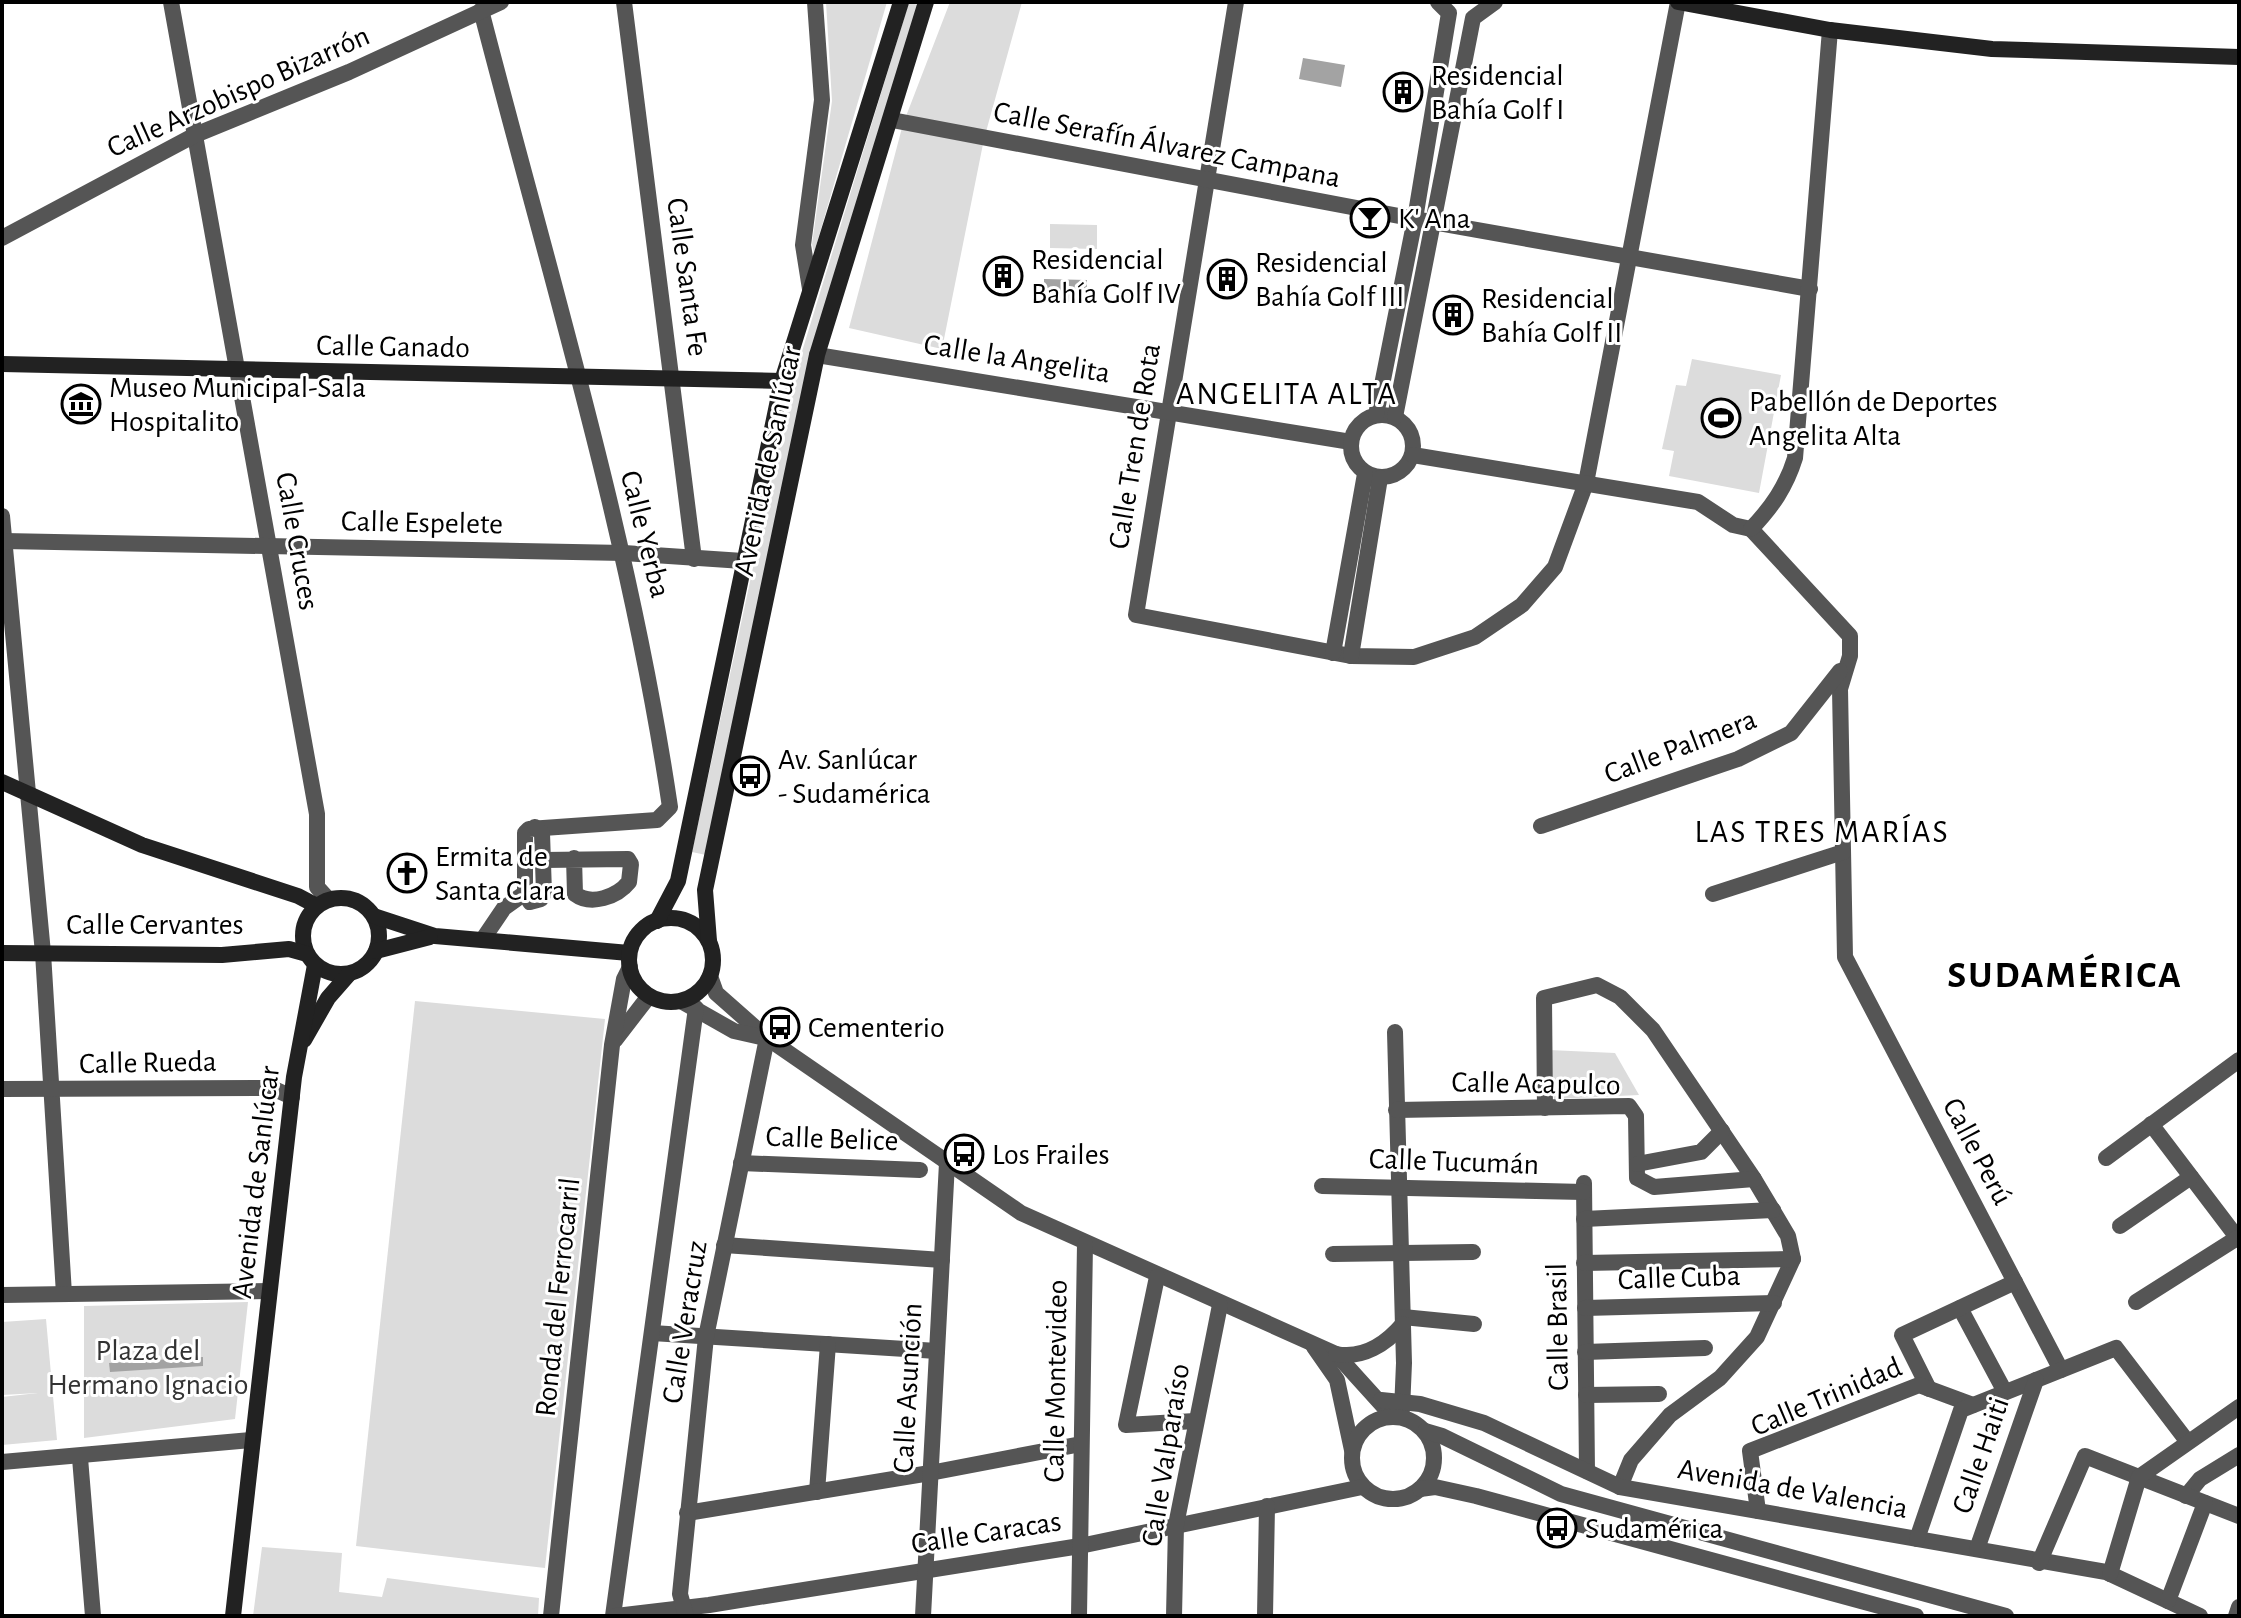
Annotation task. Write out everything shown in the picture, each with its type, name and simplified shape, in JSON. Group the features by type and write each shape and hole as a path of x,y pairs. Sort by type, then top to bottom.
{"main road":[{"name":"Avenida de Sanlúcar","path":"657,921 678,881 782,381 901,2"},
{"name":"Avenida de Sanlúcar","path":"709,941 705,890 817,355 926,2"},
{"path":"1678,2 1830,30 1992,49 2239,57"},
{"name":"Calle Ganado","path":"2,364 782,381"},
{"path":"2,782 142,845 322,903 354,900 374,916 435,936 483,939 629,960"},
{"path":"303,1041 311,959 303,928 322,903"},
{"path":"303,1041 328,998 349,974 370,961 376,951 379,927 374,916"},
{"path":"657,921 687,921 709,941 713,959 710,976 688,1005 662,1002 649,996 633,979 629,960 641,932 657,921"},
{"path":"376,951 435,936"},
{"name":"Calle Cervantes","path":"2,953 222,955 289,949 311,959"},
{"path":"311,959 337,975 349,974"},
{"name":"Avenida de Sanlúcar","path":"233,1616 292,1097 303,1041"}],"street":[{"name":"Calle Cruces","path":"171,2 272,548 317,814 317,887 322,903"},
{"name":"Calle Arzobispo Bizarrón","path":"2,238 195,135 349,72 501,2"},
{"name":"Calle Santa Fe","path":"624,2 674,379 694,559"},
{"path":"810,289 803,245 822,100 815,2"},
{"name":"Calle Tren de Rota","path":"1236,2 1136,615 1333,653"},
{"path":"1395,417 1436,223 1473,18 1495,2"},
{"path":"1373,476 1333,653 1414,657 1475,637 1522,605 1555,567 1586,483 1678,2"},
{"path":"1376,415 1415,219 1444,8 1473,18"},
{"name":"Calle Yerba","path":"481,10 624,553 647,663 670,807 657,820 535,827"},
{"path":"1751,529 1774,505 1787,484 1795,458 1830,30"},
{"name":"Calle Serafín Álvarez Campana","path":"892,120 1436,223 1810,289"},
{"name":"Calle la Angelita","path":"817,355 1351,442"},
{"path":"1376,415 1395,417 1406,425 1413,441 1413,455 1398,474 1373,476 1355,464 1351,442 1355,430 1376,415"},
{"path":"1413,455 1698,502 1733,525 1751,529 1850,636 1850,656 1840,689 1843,852 1713,894"},
{"path":"1351,656 1373,476"},
{"path":"2,516 43,953 64,1294"},
{"name":"Calle Espelete","path":"4,541 138,541 272,548 624,553 743,561"},
{"name":"Calle Palmera","path":"1541,826 1738,759 1791,733 1850,656"},
{"path":"535,827 542,833 543,860 541,899 530,902 525,893 525,833 535,827"},
{"name":"Calle Perú","path":"1843,852 1845,957 2061,1370"},
{"path":"543,860 574,858"},
{"path":"483,939 504,908 525,893"},
{"name":"Ronda del Ferrocarril","path":"551,1616 612,1045 629,960"},
{"path":"710,976 716,993 767,1038 1021,1213 1157,1277 1336,1354 1348,1356 1373,1349 1392,1337 1403,1321"},
{"path":"1545,1108 1544,998 1597,985 1620,997 1653,1030 1754,1179 1788,1236 1793,1259 1757,1337 1720,1378 1670,1415 1631,1460 1620,1487"},
{"path":"612,1045 649,996"},
{"path":"615,1616 652,1333 688,1005 734,1031 767,1038"},
{"path":"1395,1032 1403,1321 1399,1412"},
{"name":"Calle Veracruz","path":"686,1612 680,1594 706,1337 767,1038"},
{"path":"2106,1158 2238,1063"},
{"name":"Calle Rueda","path":"2,1089 272,1088 292,1097"},
{"name":"Calle Acapulco","path":"1396,1110 1629,1106 1636,1116 1637,1164"},
{"path":"2136,1302 2238,1239 2151,1124"},
{"path":"1722,1131 1701,1152 1637,1164 1637,1178 1654,1187 1754,1179"},
{"name":"Calle Belice","path":"741,1163 920,1170"},
{"name":"Calle Asunción","path":"923,1616 947,1163"},
{"path":"2120,1226 2191,1177"},
{"name":"Calle Tucumán","path":"1322,1186 1584,1188"},
{"name":"Calle Brasil","path":"1584,1188 1587,1471"},
{"path":"1584,1219 1773,1210"},
{"name":"Calle Montevideo","path":"1079,1616 1085,1244"},
{"path":"724,1245 942,1260"},
{"path":"1333,1254 1473,1252"},
{"path":"1584,1263 1793,1259"},
{"path":"1157,1277 1126,1425 1195,1421"},
{"path":"1929,1389 1902,1335 2015,1282"},
{"path":"2,1295 269,1291"},
{"name":"Calle Cuba","path":"1585,1308 1774,1303"},
{"name":"Calle Valparaíso","path":"1174,1616 1176,1525 1220,1305"},
{"path":"1960,1308 2005,1392"},
{"path":"1403,1321 1474,1324"},
{"path":"652,1333 937,1351"},
{"path":"817,1492 828,1344"},
{"path":"1314,1347 1337,1380 1352,1450 1351,1463 1362,1487 1386,1499 1400,1499 1420,1489 1435,1487 1476,1496 1916,1616"},
{"path":"1585,1352 1705,1348"},
{"path":"1917,1539 1961,1410 2116,1348 2187,1441"},
{"name":"Avenida de Valencia","path":"1336,1354 1381,1400 1399,1412 1484,1423 1620,1487 2110,1574 2200,1616"},
{"name":"Calle Haiti","path":"1977,1549 2036,1380"},
{"name":"Calle Trinidad","path":"1758,1511 1750,1451 1919,1385 1973,1405"},
{"path":"1586,1395 1659,1394"},
{"path":"2110,1574 2139,1477 2239,1407"},
{"path":"1399,1412 1425,1431 1442,1436 1561,1494 2006,1616"},
{"path":"1352,1450 1365,1427 1399,1412"},
{"path":"1420,1489 1432,1472 1434,1458 1425,1431"},
{"path":"2,1462 80,1458 251,1440"},
{"path":"687,1513 930,1473 1081,1444"},
{"path":"2186,1496 2200,1479 2239,1455"},
{"path":"2039,1563 2085,1456 2239,1516"},
{"path":"80,1458 93,1616"},
{"name":"Calle Caracas","path":"615,1616 686,1612 1080,1546 1362,1487"},
{"path":"2168,1601 2205,1503"},
{"path":"1265,1616 1267,1506"},
{"path":"2236,1616 2239,1607"}],"green space":[{"path":"826,2 887,2 814,253 812,244 832,101"},
{"path":"909,2 921,6 817,333 706,855 692,852 793,381"},
{"path":"950,2 1022,2 984,139 942,349 849,328 903,124"},
{"path":"1050,224 1097,225 1097,249 1050,248"},
{"name":"Pabellón de Deportes Angelita Alta","path":"1692,359 1781,375 1759,493 1669,476 1674,451 1662,449 1676,385 1686,386"},
{"path":"415,1001 605,1019 545,1568 356,1546"},
{"path":"1549,1050 1615,1053 1639,1095 1554,1099"},
{"name":"Plaza del Hermano Ignacio","path":"248,1302 235,1419 84,1438 84,1306"},
{"path":"46,1319 57,1440 2,1445 2,1397 38,1393 2,1395 2,1322"},
{"path":"262,1547 342,1553 339,1592 382,1597 387,1578 539,1598 538,1616 253,1616"}],"shaded area":[{"name":"Residencial Bahía Golf I","path":"1303,58 1345,65 1341,87 1299,79"},
{"path":"1044,279 1087,280 1087,302 1044,302"},
{"path":"203,1357 203,1366 110,1372 109,1363"}],"place":[{"name":"Residencial Bahía Golf I","path":"1403,92"},
{"name":"K' Ana","path":"1370,218"},
{"name":"Residencial Bahía Golf IV","path":"1003,276"},
{"name":"Residencial Bahía Golf III","path":"1227,279"},
{"name":"Residencial Bahía Golf II","path":"1453,315"},
{"name":"Museo Municipal-Sala Hospitalito","path":"81,404"},
{"name":"Pabellón de Deportes Angelita Alta","path":"1721,418"},
{"name":"Av. Sanlúcar - Sudamérica","path":"750,776"},
{"name":"Ermita de Santa Clara","path":"407,873"},
{"name":"Cementerio","path":"780,1027"},
{"name":"Los Frailes","path":"964,1154"},
{"name":"Sudamérica","path":"1557,1528"}],"district":[{"name":"ANGELITA ALTA","path":"1287,393"},
{"name":"LAS TRES MARÍAS","path":"1822,831"},
{"name":"SUDAMÉRICA","path":"2065,974"}]}
